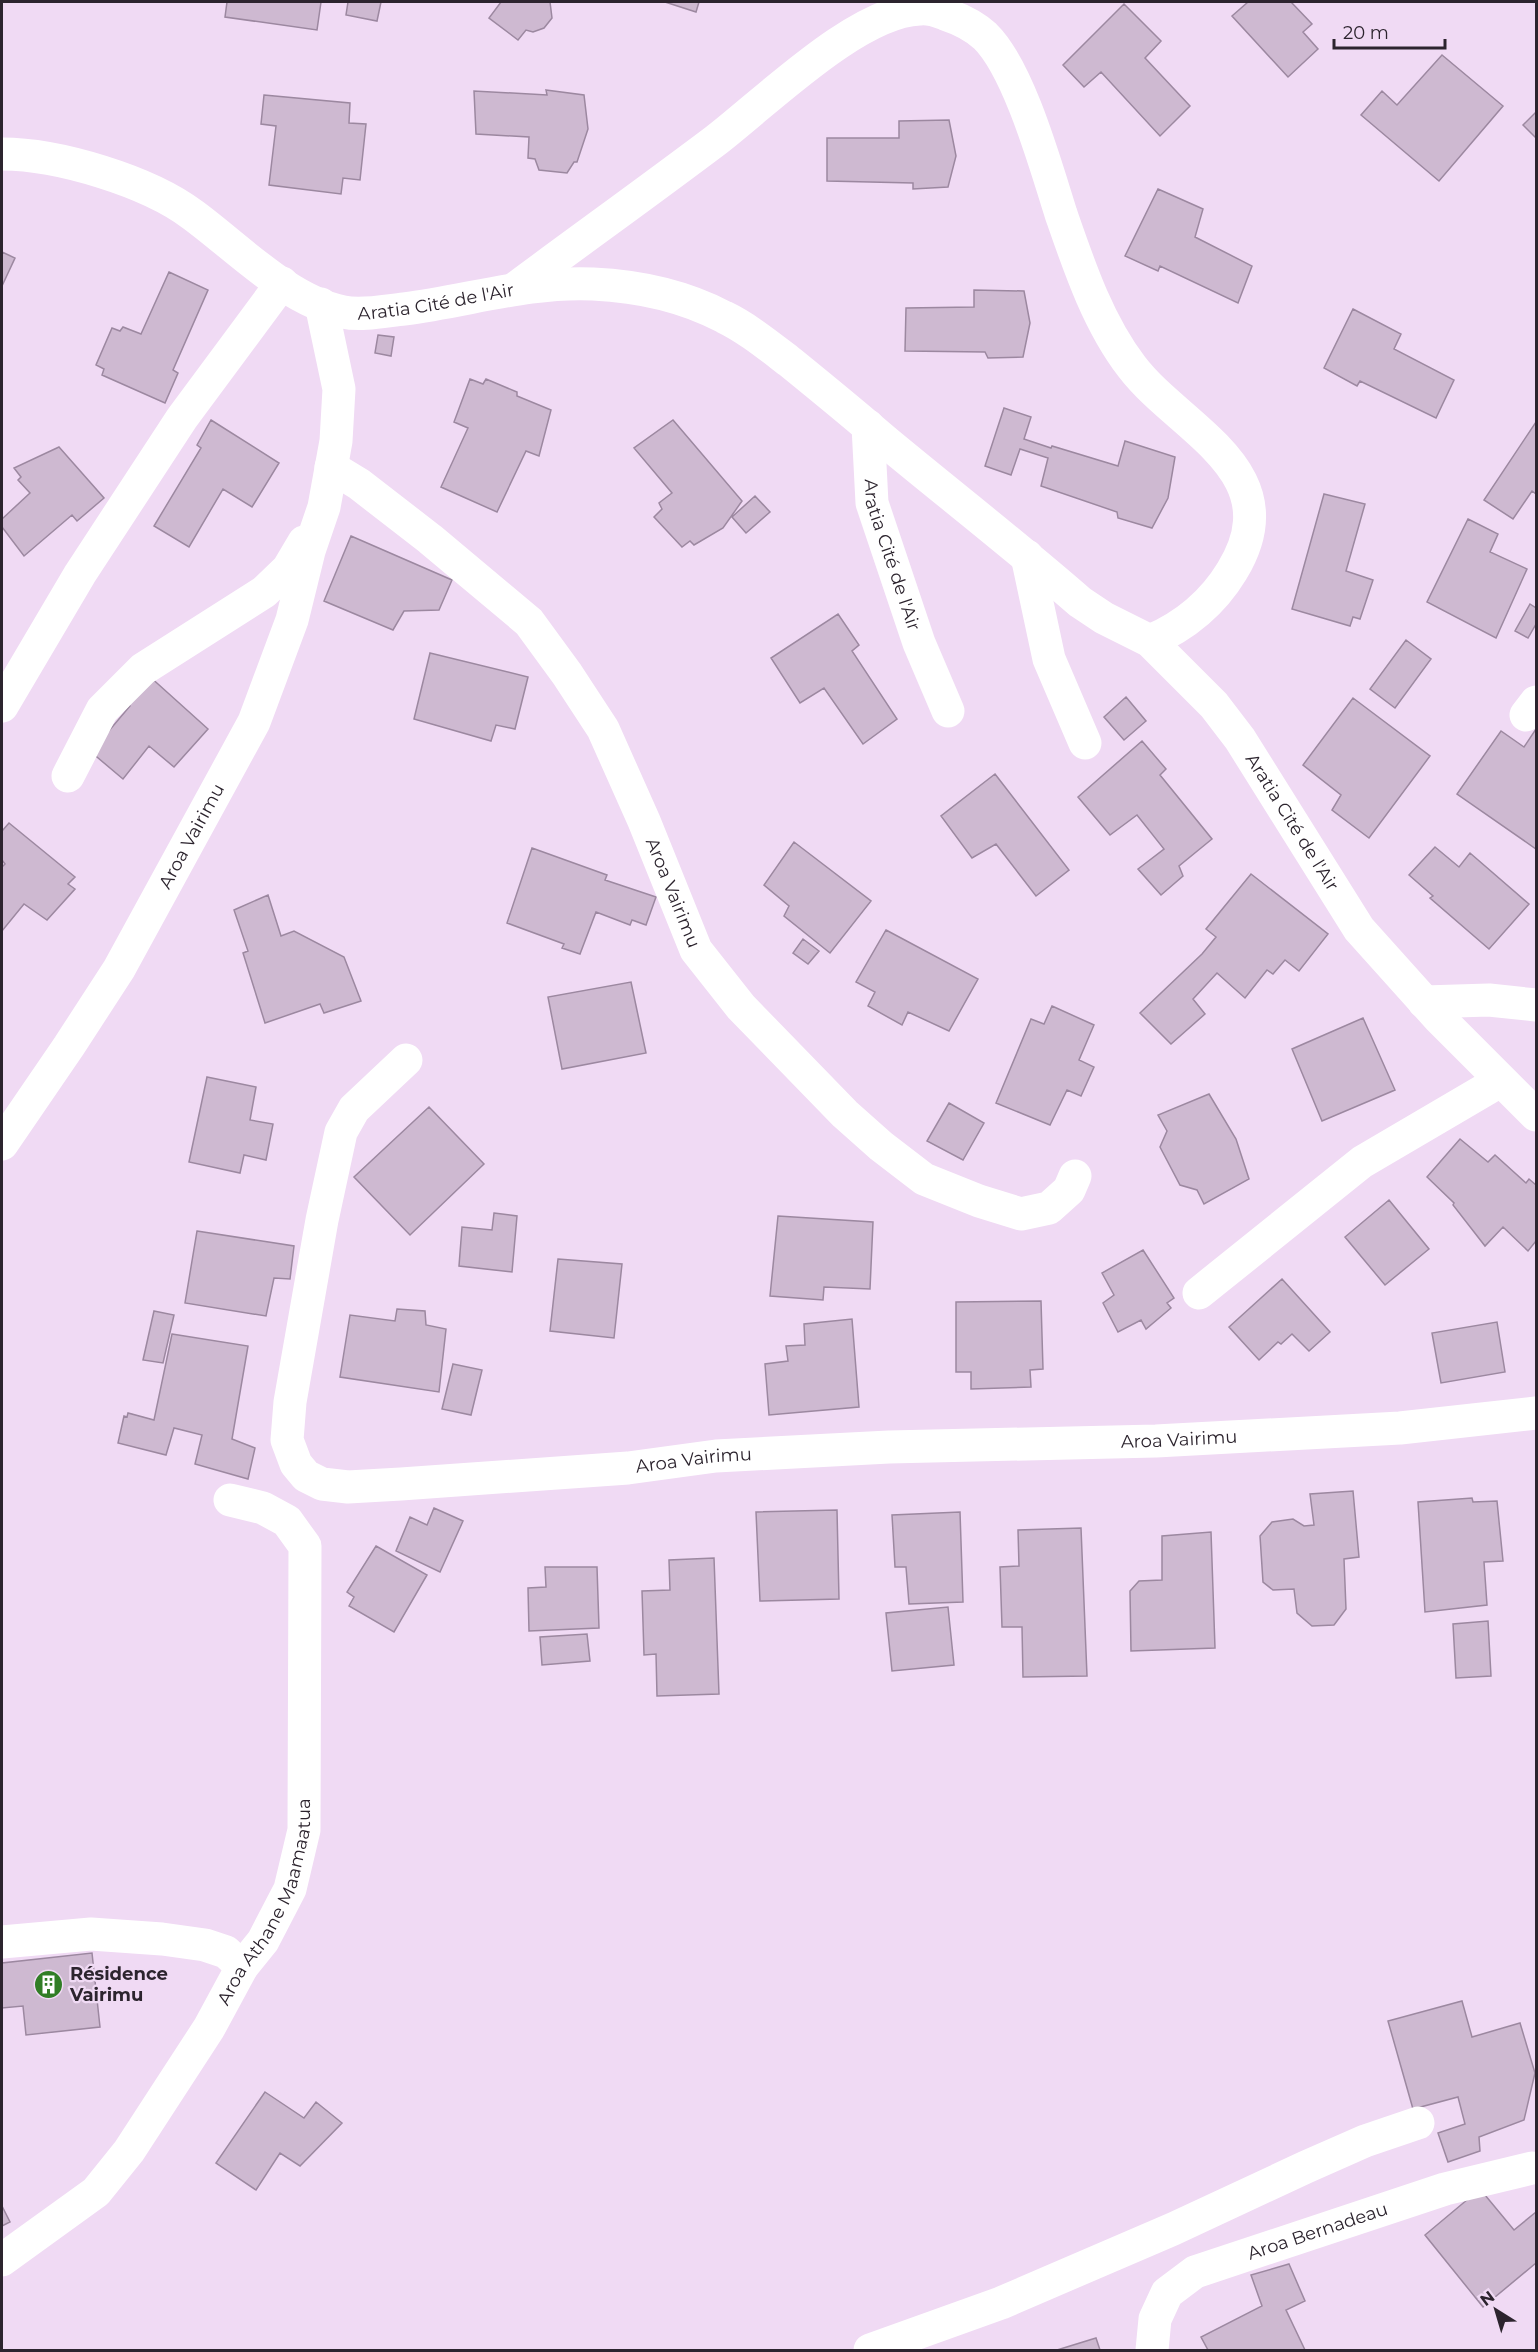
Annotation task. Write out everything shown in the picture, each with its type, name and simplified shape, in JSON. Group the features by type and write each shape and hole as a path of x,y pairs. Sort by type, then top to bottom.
{"street":[{"path":"517,287 710,145 845,38 894,8 932,9 966,22 985,37 998,53 1024,106 1076,259 1115,343 1133,369 1220,451 1238,473 1250,523 1246,541 1235,567 1220,590 1202,608 1175,630 1150,641"},
{"name":"Aratia Cité de l'Air","path":"2,154 53,160 108,174 141,187 189,212 282,283 321,304 344,312 379,312 420,307 517,287 594,284 680,299 728,319 767,345 868,426 1080,602 1104,618 1150,641 1214,705 1240,739 1359,929 1500,1082 1536,1115"},
{"path":"2,706 80,574 182,418 282,283"},
{"name":"Aroa Vairimu","path":"2,1144 119,969 254,722 292,620 309,551 324,507 336,441 339,388 321,304"},
{"name":"Aratia Cité de l'Air","path":"868,426 872,503 919,643 948,711"},
{"name":"Aroa Vairimu","path":"331,467 359,484 430,539 530,622 603,729 644,821 696,950 741,1007 845,1114 881,1146 924,1179 980,1201 1022,1214 1049,1208 1069,1190 1075,1176"},
{"path":"68,776 102,710 143,669 264,592 288,569 324,507"},
{"path":"1027,556 1049,659 1085,743"},
{"path":"1424,1002 1489,1000 1536,1005"},
{"name":"Aroa Vairimu","path":"406,1060 354,1109 341,1132 322,1220 290,1402 287,1440 296,1464 306,1476 322,1484 348,1487 401,1484 628,1468 716,1456 889,1447 1156,1441 1400,1428 1536,1413"},
{"path":"1199,1293 1362,1162 1500,1082"},
{"name":"Aroa Athane Maamaatua","path":"2,2260 96,2192 129,2151 209,2028 242,1967 263,1941 290,1889 304,1830 305,1546 287,1521 263,1508 230,1500"},
{"path":"2,1942 91,1934 162,1939 205,1945 226,1952 242,1967"},
{"path":"870,2350 1001,2303 1173,2229 1326,2158 1418,2123"},
{"name":"Aroa Bernadeau","path":"1152,2350 1155,2319 1167,2293 1195,2272 1445,2189 1532,2168"}],"building":[{"path":"227,2 321,2 317,30 225,17"},
{"path":"348,2 381,2 377,21 346,15"},
{"path":"501,2 550,2 552,18 544,28 533,32 526,30 518,40 489,18"},
{"path":"665,2 699,2 696,12"},
{"path":"1248,2 1291,2 1312,24 1303,32 1318,49 1288,77 1232,16"},
{"path":"1124,4 1161,41 1145,58 1190,106 1160,136 1101,72 1084,87 1063,65"},
{"path":"1442,55 1503,106 1439,181 1361,115 1382,91 1397,105"},
{"path":"546,90 584,95 588,129 577,162 574,162 567,173 539,170 535,159 528,158 529,137 476,134 474,91 547,95"},
{"path":"264,95 350,103 349,123 366,124 360,180 343,178 341,194 269,185 276,126 261,124"},
{"path":"1536,112 1536,138 1523,125"},
{"path":"949,120 956,156 948,187 913,189 913,183 827,181 827,138 899,138 899,121"},
{"path":"1158,189 1203,209 1195,237 1252,266 1238,303 1160,266 1158,271 1125,256"},
{"path":"2,252 15,258 2,286"},
{"path":"169,272 208,290 173,370 178,373 165,403 102,375 104,369 96,365 112,328 120,331 123,327 141,334"},
{"path":"974,290 1024,291 1030,323 1023,357 988,358 985,352 905,351 906,308 974,307"},
{"path":"1353,309 1401,334 1394,349 1454,380 1436,418 1360,381 1357,386 1324,368"},
{"path":"378,335 394,337 391,356 375,353"},
{"path":"470,379 483,384 486,379 517,392 517,396 551,410 539,456 526,451 497,512 441,487 468,428 454,422"},
{"path":"1004,408 1031,417 1024,439 1051,448 1052,446 1118,466 1125,441 1175,457 1168,498 1152,528 1118,518 1117,512 1041,486 1048,458 1020,449 1011,475 985,466"},
{"path":"211,420 279,463 252,507 223,489 189,547 154,526 201,448 197,445"},
{"path":"673,420 742,501 723,528 694,545 690,541 682,547 654,517 662,509 659,503 672,493 634,448"},
{"path":"1536,422 1536,494 1532,491 1513,519 1484,500"},
{"path":"59,447 104,498 77,521 72,515 24,556 2,527 2,519 30,493 18,480 21,477 14,468"},
{"path":"1324,494 1365,504 1346,571 1373,580 1360,619 1353,617 1350,626 1292,609"},
{"path":"755,496 770,512 746,533 732,517"},
{"path":"1468,519 1498,534 1490,552 1527,569 1496,638 1427,602"},
{"path":"351,536 452,580 439,610 404,611 393,630 324,601"},
{"path":"1530,604 1536,608 1536,624 1528,638 1515,631"},
{"path":"838,614 859,645 852,651 897,719 863,744 824,688 800,703 771,658"},
{"path":"1406,640 1431,659 1395,708 1370,689"},
{"path":"430,653 528,677 515,729 496,725 491,741 414,719"},
{"path":"148,675 208,729 174,767 149,746 123,779 91,752 130,706 126,700"},
{"path":"1126,697 1146,721 1124,740 1104,717"},
{"path":"1353,698 1430,756 1369,838 1332,810 1341,795 1303,765"},
{"path":"1536,729 1536,849 1457,794 1501,731 1524,747"},
{"path":"1142,741 1166,769 1160,775 1212,839 1179,866 1183,876 1161,895 1138,869 1164,849 1137,815 1110,835 1078,797"},
{"path":"995,774 1069,870 1036,896 996,844 972,858 941,816"},
{"path":"9,823 75,877 68,884 75,889 47,920 24,904 2,931 2,867 5,864 2,860 2,831"},
{"path":"794,842 871,901 830,953 784,916 789,906 764,885"},
{"path":"1435,847 1459,867 1470,853 1529,904 1489,949 1430,898 1433,896 1409,875"},
{"path":"532,848 607,875 605,880 656,897 646,925 632,920 630,925 596,912 580,954 562,948 564,944 507,923"},
{"path":"1251,874 1328,934 1299,971 1285,960 1273,974 1267,970 1245,998 1217,973 1193,999 1205,1014 1171,1044 1140,1013 1202,954 1216,937 1206,929"},
{"path":"268,895 281,936 294,931 344,957 361,1001 324,1013 320,1004 265,1023 243,953 248,951 234,910"},
{"path":"886,930 978,979 949,1031 908,1012 902,1025 868,1006 875,992 856,982"},
{"path":"803,939 819,951 808,964 793,953"},
{"path":"631,982 646,1053 562,1069 548,997"},
{"path":"1052,1006 1094,1025 1079,1060 1094,1067 1081,1096 1067,1090 1050,1125 996,1103 1031,1019 1044,1024"},
{"path":"1363,1018 1395,1090 1322,1121 1292,1049"},
{"path":"207,1077 256,1087 250,1120 273,1124 266,1160 244,1155 240,1173 189,1162"},
{"path":"1209,1094 1236,1139 1249,1179 1204,1204 1197,1190 1180,1185 1160,1147 1167,1131 1158,1115"},
{"path":"949,1103 984,1123 963,1160 927,1141"},
{"path":"429,1107 484,1164 410,1235 354,1177"},
{"path":"1460,1139 1488,1162 1495,1155 1526,1183 1529,1179 1536,1185 1536,1241 1528,1251 1503,1227 1485,1246 1453,1205 1454,1203 1427,1177"},
{"path":"1389,1200 1429,1249 1385,1285 1345,1237"},
{"path":"494,1213 517,1216 512,1272 459,1266 462,1227 492,1230"},
{"path":"778,1216 873,1222 870,1289 824,1287 823,1300 770,1296"},
{"path":"197,1231 294,1246 290,1279 274,1278 266,1316 185,1303"},
{"path":"1143,1250 1174,1298 1167,1303 1171,1308 1146,1329 1141,1320 1118,1332 1103,1303 1114,1295 1102,1273"},
{"path":"558,1259 622,1264 614,1338 550,1331"},
{"path":"1282,1279 1330,1332 1309,1351 1292,1334 1281,1344 1278,1342 1259,1360 1229,1327"},
{"path":"1041,1301 1043,1369 1030,1370 1031,1387 971,1389 971,1372 956,1372 956,1302"},
{"path":"397,1309 425,1311 426,1325 446,1329 439,1392 340,1377 350,1315 395,1321"},
{"path":"154,1311 174,1315 163,1363 143,1360"},
{"path":"852,1319 859,1407 769,1415 765,1364 788,1361 786,1346 805,1345 804,1324"},
{"path":"1497,1322 1505,1372 1441,1383 1432,1333"},
{"path":"172,1334 248,1346 232,1439 255,1448 248,1479 195,1464 202,1435 174,1428 166,1455 118,1443 124,1416 127,1417 128,1413 154,1420"},
{"path":"453,1364 482,1370 471,1415 442,1409"},
{"path":"1353,1491 1359,1557 1344,1559 1346,1609 1334,1625 1312,1626 1297,1613 1294,1589 1273,1590 1263,1582 1260,1536 1272,1522 1293,1519 1304,1526 1314,1525 1310,1494"},
{"path":"1472,1498 1473,1502 1497,1501 1503,1561 1484,1562 1487,1605 1425,1612 1418,1502"},
{"path":"434,1508 463,1521 440,1572 396,1551 410,1517 427,1525"},
{"path":"837,1510 839,1599 760,1601 756,1512"},
{"path":"960,1512 963,1602 909,1604 906,1567 895,1567 892,1515"},
{"path":"1081,1528 1087,1676 1023,1677 1022,1627 1002,1627 1000,1567 1019,1566 1018,1530"},
{"path":"1211,1532 1215,1648 1131,1651 1130,1591 1139,1581 1162,1580 1162,1536"},
{"path":"376,1546 427,1575 394,1632 349,1606 354,1597 347,1592"},
{"path":"714,1558 719,1694 657,1696 656,1654 644,1655 642,1591 670,1590 669,1560"},
{"path":"545,1567 597,1567 599,1628 529,1631 528,1588 546,1587"},
{"path":"948,1607 954,1665 892,1671 886,1613"},
{"path":"1488,1621 1491,1676 1456,1678 1453,1624"},
{"path":"587,1634 590,1661 542,1665 540,1637"},
{"name":"Résidence Vairimu","path":"92,1953 100,2027 26,2035 23,2006 2,2008 2,1963"},
{"path":"1462,2001 1472,2037 1520,2023 1535,2073 1524,2120 1479,2137 1480,2151 1448,2162 1438,2133 1465,2124 1458,2097 1413,2109 1388,2021"},
{"path":"265,2092 304,2118 316,2102 342,2123 300,2166 280,2153 256,2190 216,2163"},
{"path":"1480,2189 1514,2230 1536,2212 1536,2263 1483,2307 1425,2235"},
{"path":"2,2206 10,2222 2,2226"},
{"path":"1289,2264 1305,2301 1286,2310 1305,2350 1208,2350 1201,2337 1262,2306 1251,2275"},
{"path":"1096,2338 1100,2350 1057,2350"}],"place":[{"name":"Résidence Vairimu","path":"49,1984"}]}
